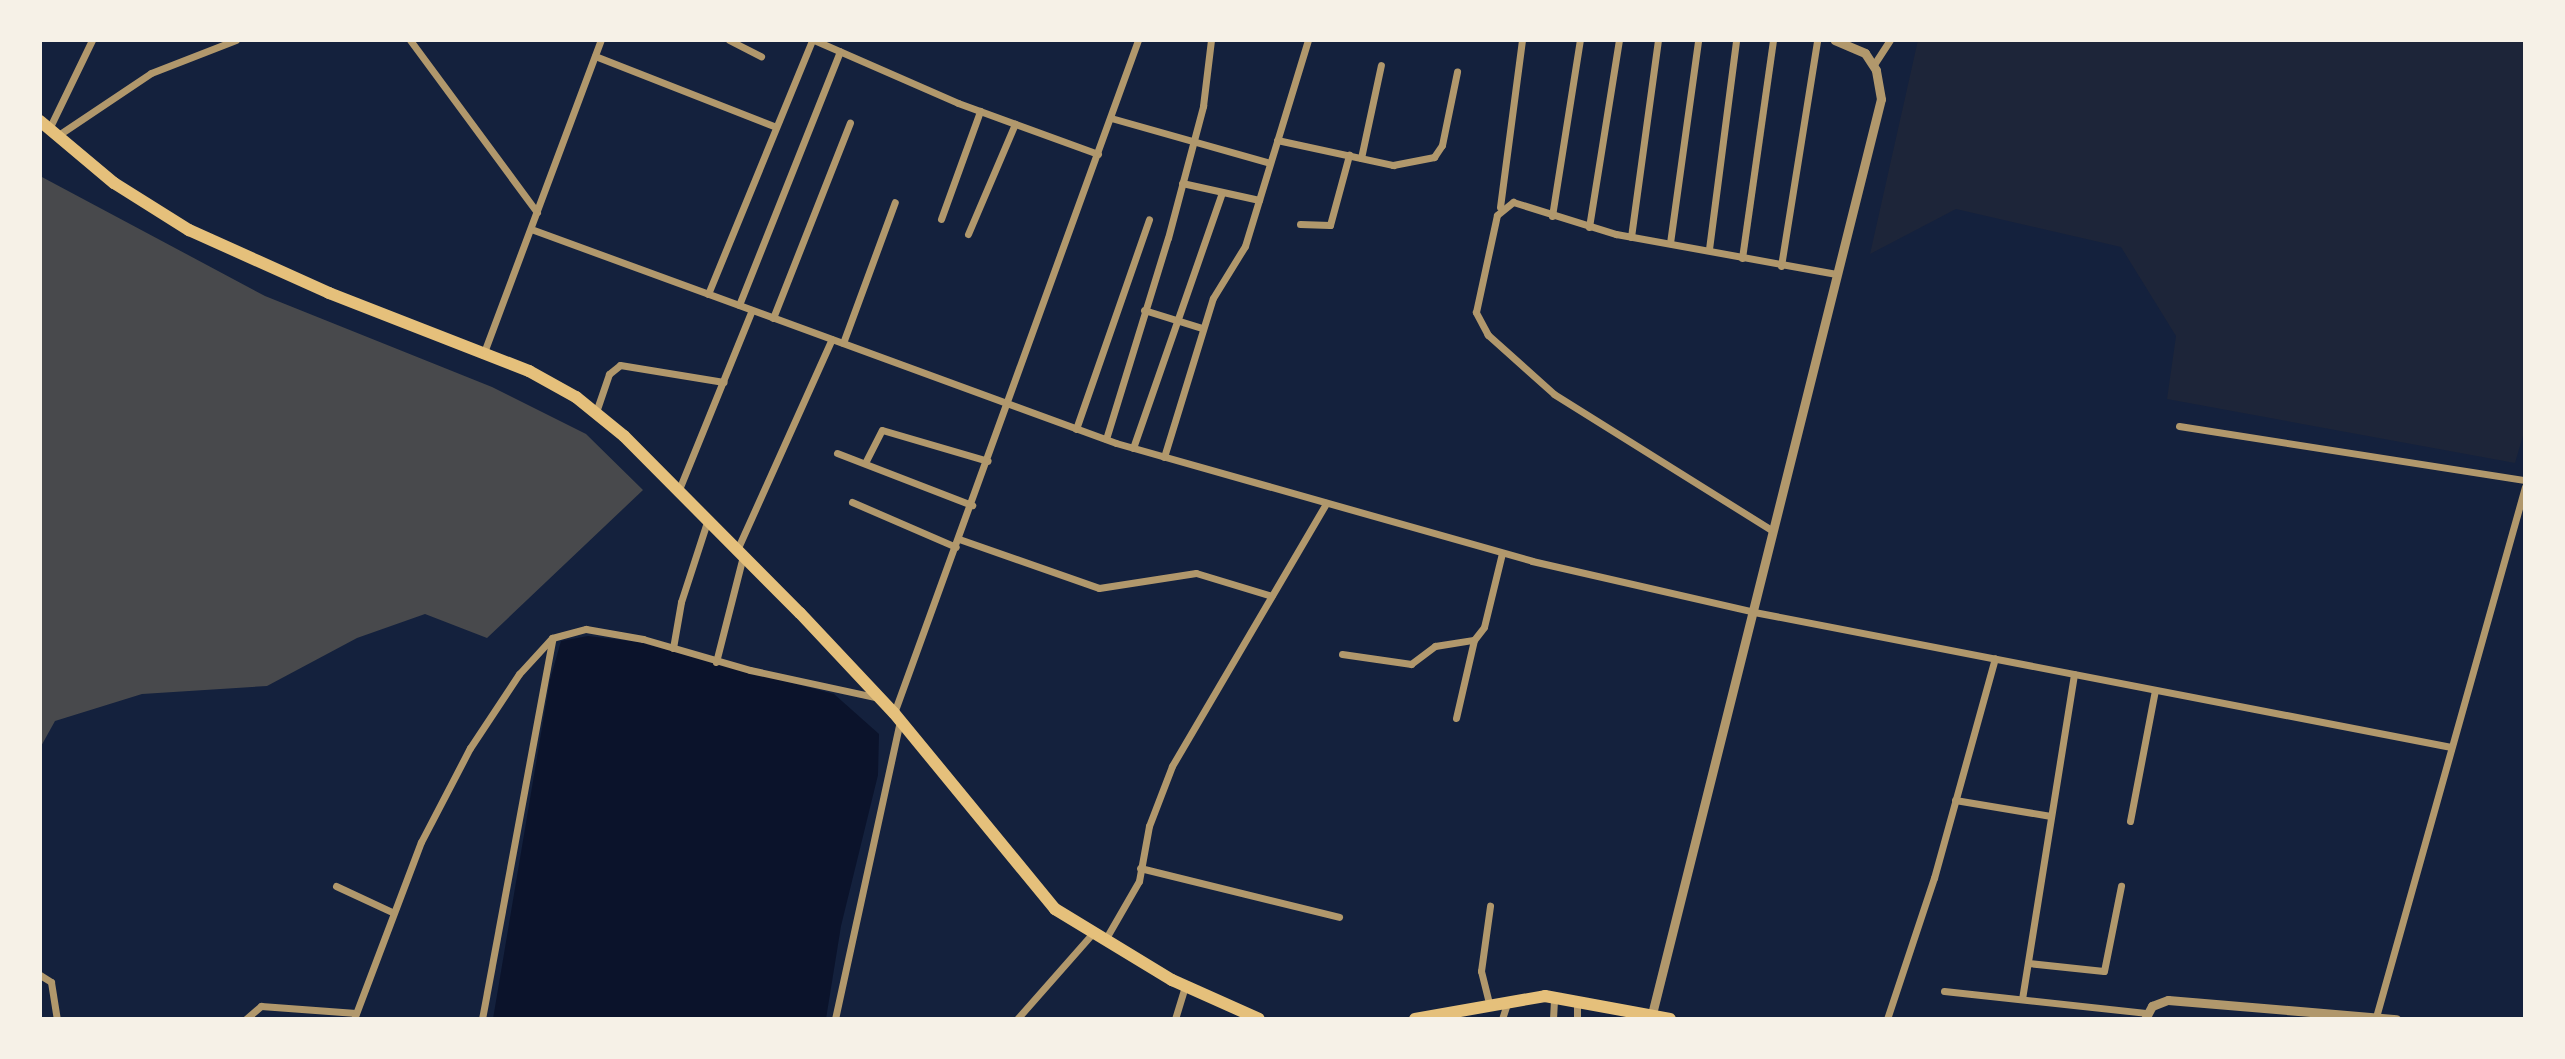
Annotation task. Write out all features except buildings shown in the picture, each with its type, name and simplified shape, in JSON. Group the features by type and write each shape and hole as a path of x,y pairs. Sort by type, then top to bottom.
{"highway":[{"path":"49,129 114,183 189,230 554,383 596,412 740,553 897,717 1034,888 1103,942 1239,1015 1259,1019"},
{"path":"1415,1019 1509,998 1554,997 1670,1019"}],"street":[{"path":"49,129 92,40"},
{"path":"49,129 139,79 236,40"},
{"path":"410,40 537,212"},
{"path":"483,355 601,40"},
{"path":"729,40 761,56"},
{"path":"708,294 813,40 980,111 1098,154"},
{"path":"835,1019 897,717 1138,40"},
{"path":"1106,439 1182,183 1211,40"},
{"path":"1164,457 1202,328 1217,290 1242,253 1308,40"},
{"path":"1522,40 1500,207 1476,312 1482,328 1554,394 1773,531"},
{"path":"1552,216 1580,40"},
{"path":"1589,227 1619,40"},
{"path":"1631,237 1658,40"},
{"path":"1670,243 1698,40"},
{"path":"1709,249 1736,40"},
{"path":"1742,258 1773,40"},
{"path":"1781,266 1817,40"},
{"path":"1652,1014 1881,99 1873,66 1865,53 1835,40"},
{"path":"1873,66 1890,40"},
{"path":"739,305 840,51"},
{"path":"595,56 776,127"},
{"path":"1361,158 1381,65"},
{"path":"1277,140 1400,165 1439,154 1457,72"},
{"path":"941,219 980,111"},
{"path":"1111,118 1192,144 1270,163"},
{"path":"773,318 850,123"},
{"path":"968,234 1015,124"},
{"path":"1300,224 1330,225 1349,155"},
{"path":"1182,183 1259,200"},
{"path":"1133,448 1222,193"},
{"path":"843,343 895,202"},
{"path":"1500,207 1513,202 1631,237 1836,274"},
{"path":"1076,429 1149,219"},
{"path":"531,229 1076,429 1502,553 1754,612 2451,747"},
{"path":"678,492 752,310"},
{"path":"1144,310 1202,328"},
{"path":"716,662 740,553 832,339"},
{"path":"596,412 609,374 620,365 724,382"},
{"path":"2179,426 2525,480"},
{"path":"865,463 882,430 988,461"},
{"path":"837,453 972,505"},
{"path":"2381,1018 2451,747 2525,487"},
{"path":"852,502 957,543 1099,588 1196,573 1272,596"},
{"path":"1103,942 1135,891 1149,826 1172,766 1326,503"},
{"path":"673,648 681,602 707,522"},
{"path":"1456,718 1474,640 1484,627 1502,553"},
{"path":"246,1019 261,1006 355,1016 392,912 470,748 519,674 552,638 586,629 673,648 716,662 878,697"},
{"path":"482,1019 552,638"},
{"path":"1342,654 1411,664 1435,646 1474,640"},
{"path":"1887,1019 1995,658"},
{"path":"2022,999 2074,674"},
{"path":"2130,821 2155,690"},
{"path":"1955,800 2051,816"},
{"path":"1140,868 1339,917"},
{"path":"336,886 392,912"},
{"path":"2028,963 2104,971 2121,886"},
{"path":"1489,1003 1481,971 1490,906"},
{"path":"1017,1019 1091,935"},
{"path":"40,975 51,982 57,1019"},
{"path":"1175,1019 1185,986"},
{"path":"1944,991 2147,1016 2168,1000 2190,1000 2396,1019"},
{"path":"1553,1019 1554,997"},
{"path":"1502,1019 1509,998"},
{"path":"1577,999 1577,1019"}],"shaded area":[{"path":"1918,40 2525,40 2525,429 2515,463 2167,399 2176,336 2121,247 1956,209 1870,254"},
{"path":"588,636 638,642 834,694 879,734 878,775 841,926 826,1019 493,1019 550,680 561,641"}]}
